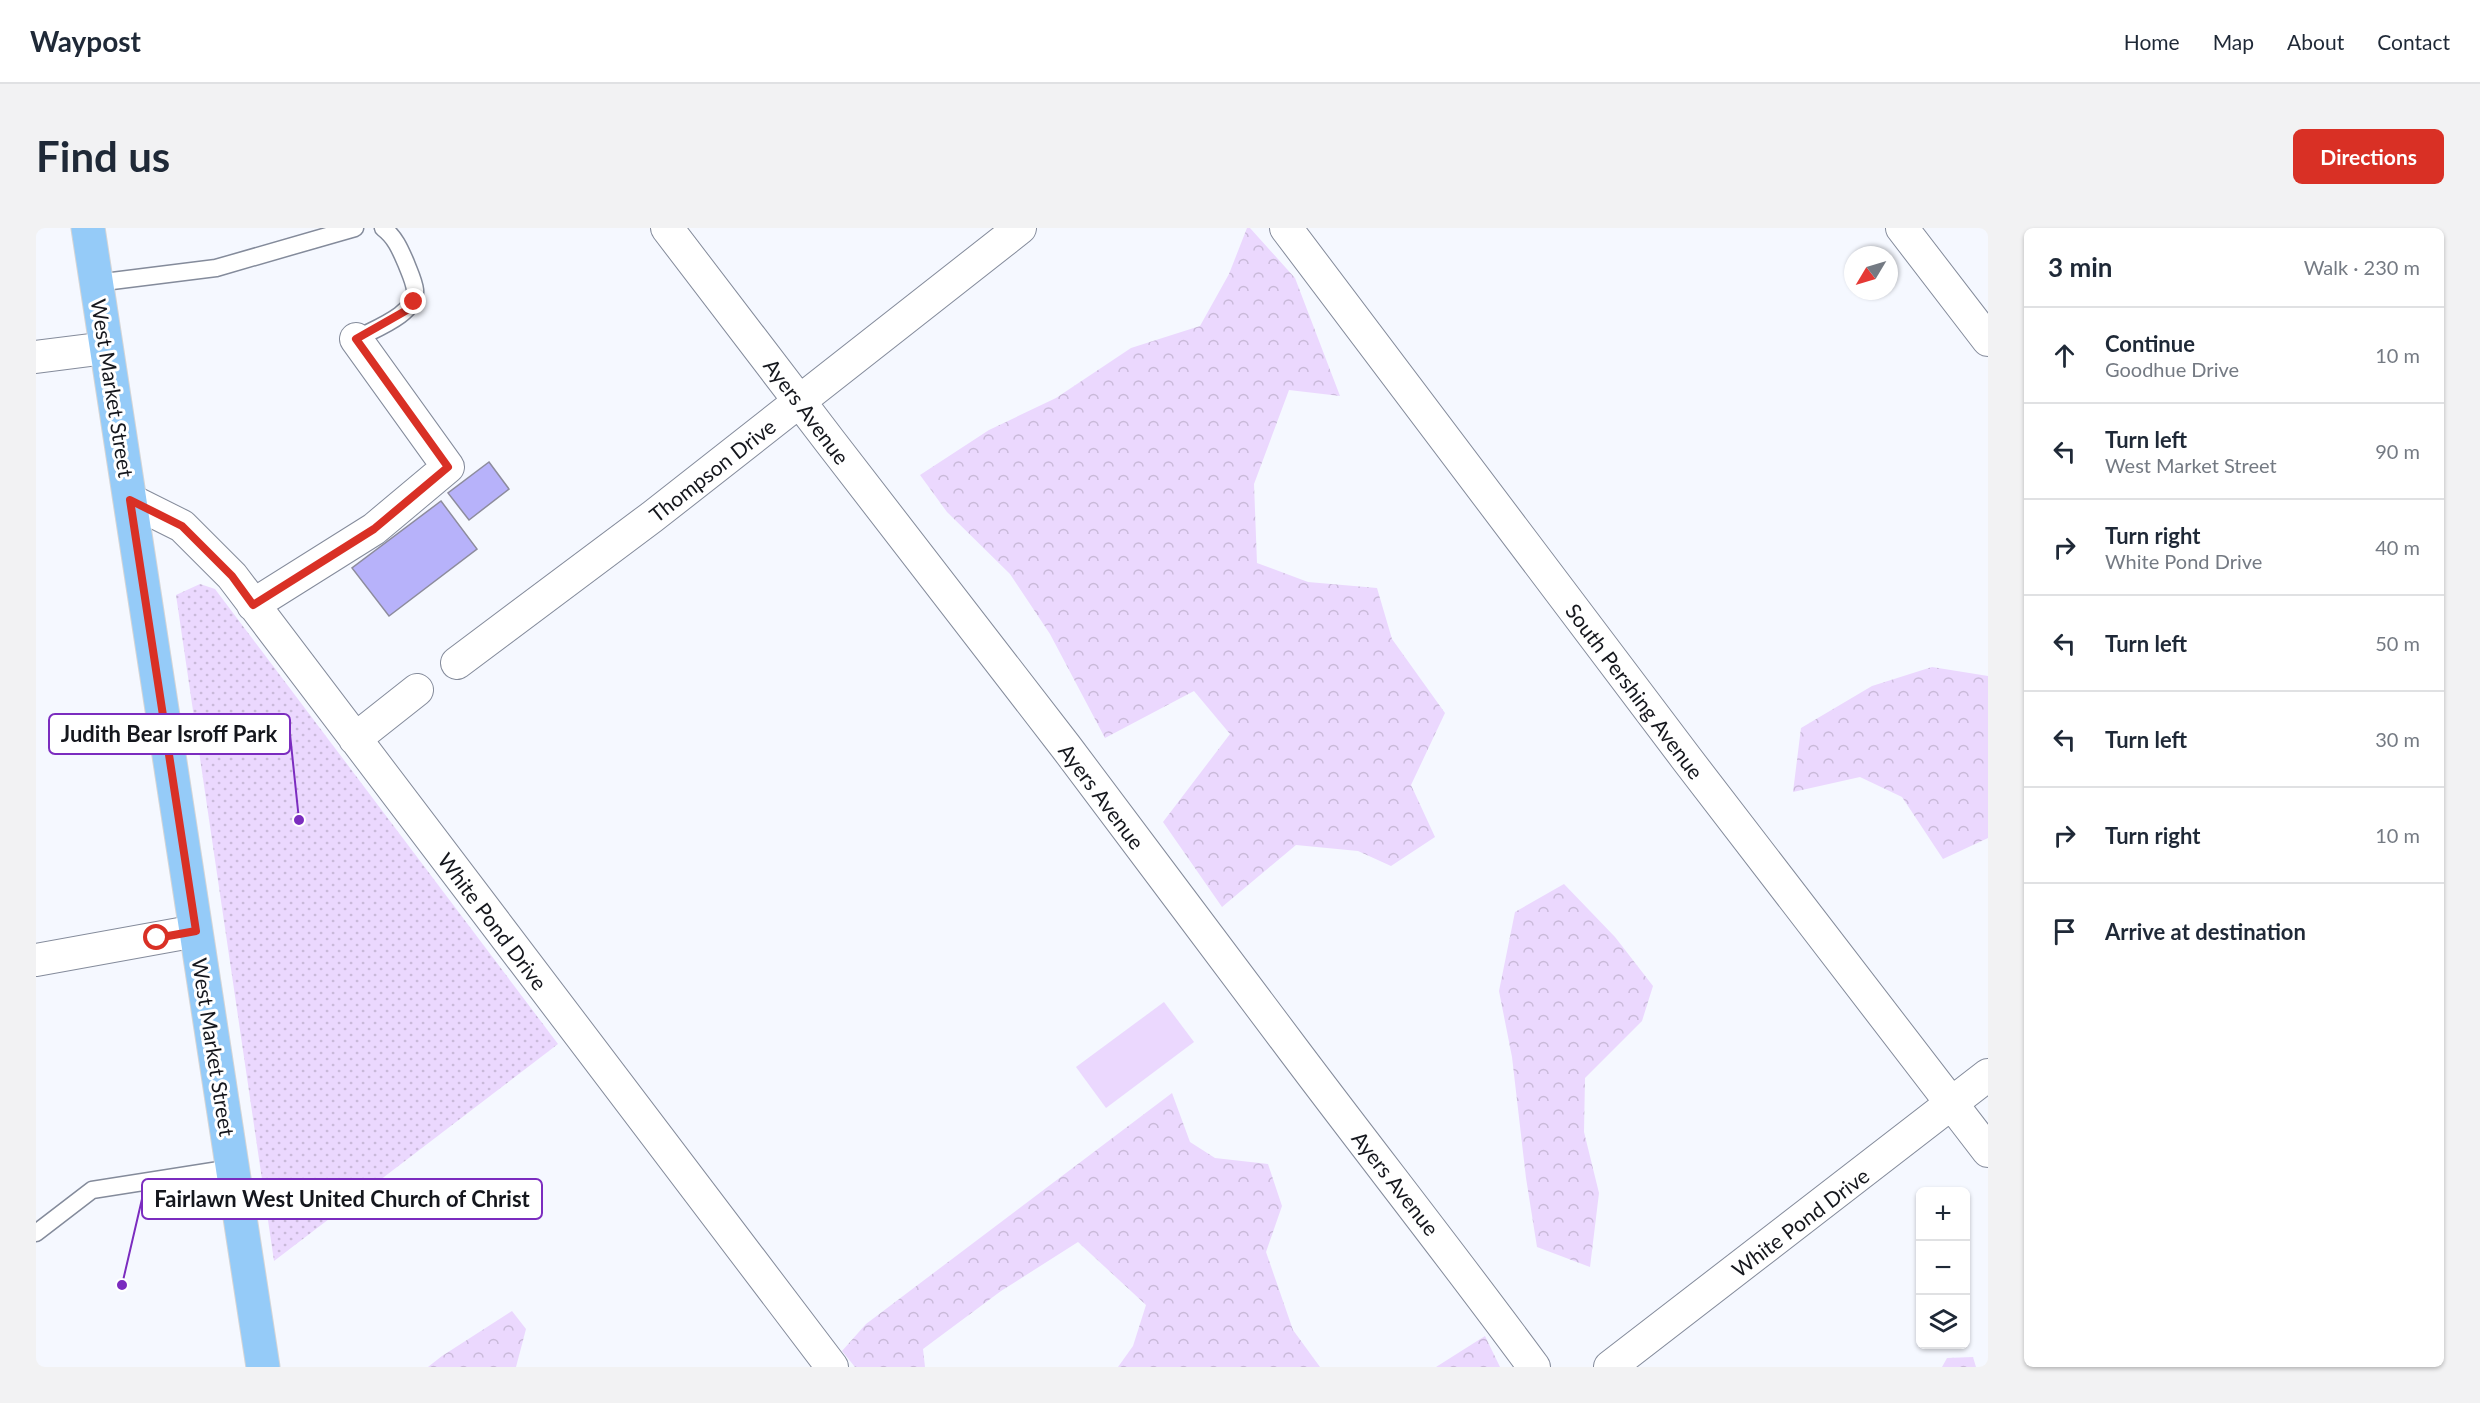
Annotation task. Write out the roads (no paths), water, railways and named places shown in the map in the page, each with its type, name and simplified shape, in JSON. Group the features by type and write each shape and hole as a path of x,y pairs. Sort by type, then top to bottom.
{"main road":[{"name":"West Market Street","path":"88,228 263,1367"}],"street":[{"name":"Ayers Avenue","path":"667,228 801,401 898,533 1060,740 1297,1055 1436,1234 1534,1367"},
{"name":"Thompson Drive","path":"457,663 652,517 1020,228"},
{"name":"South Pershing Avenue","path":"1286,228 1450,448 1988,1151"},
{"path":"1902,228 1988,340"},
{"path":"253,605 374,529 448,467 356,339"},
{"path":"36,357 106,348"},
{"name":"White Pond Drive","path":"130,500 182,526 232,576 832,1367"},
{"path":"355,739 417,690"},
{"path":"36,960 196,931"},
{"name":"White Pond Drive","path":"1610,1367 1988,1075"}],"lane":[{"path":"96,283 216,268 355,228"},
{"path":"356,339 407,310 414,302 415,289 400,250 391,234 383,228"},
{"path":"36,1233 92,1190 232,1168"}],"place":[{"name":"Judith Bear Isroff Park","path":"299,820"},
{"name":"Fairlawn West United Church of Christ","path":"122,1285"}]}
